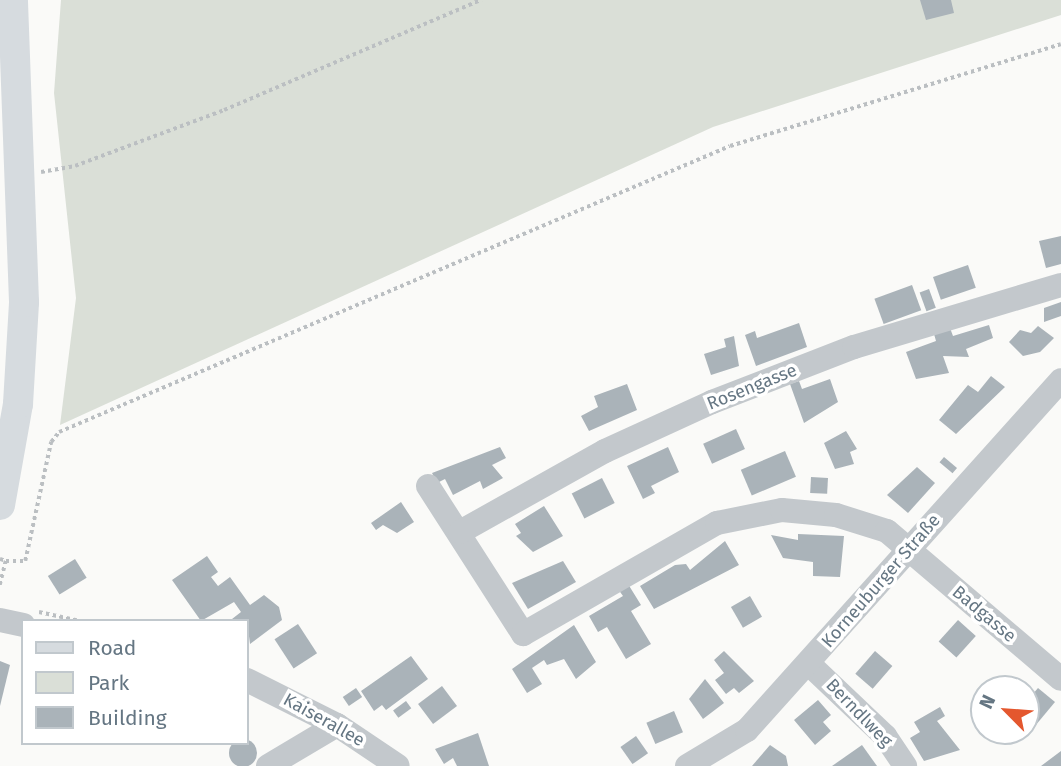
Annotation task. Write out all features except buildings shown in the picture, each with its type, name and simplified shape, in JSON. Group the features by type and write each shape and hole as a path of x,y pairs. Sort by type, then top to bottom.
{"main road":[{"path":"0,505 22,347 20,175 9,15"}],"street":[{"name":"Rosengasse","path":"460,532 605,451 712,402 853,347 1061,285"},
{"name":"Korneuburger Straße","path":"687,766 747,730 1061,380"},
{"path":"428,486 523,634 717,523 782,510 836,515 887,531 907,549"},
{"name":"Badgasse","path":"907,549 1061,679"},
{"path":"0,620 21,625"},
{"name":"Berndlweg","path":"809,664 885,736 905,766"},
{"name":"Kaiserallee","path":"248,680 337,725 398,766"},
{"path":"268,766 337,725"}],"path":[{"path":"20,175 75,166 211,115 481,0"},
{"path":"0,559 25,561 51,442 59,432 730,146 1061,44"},
{"path":"0,585 6,561"}],"green space":[{"path":"61,0 1061,0 1061,15 713,127 60,425 76,298 54,93"}]}
